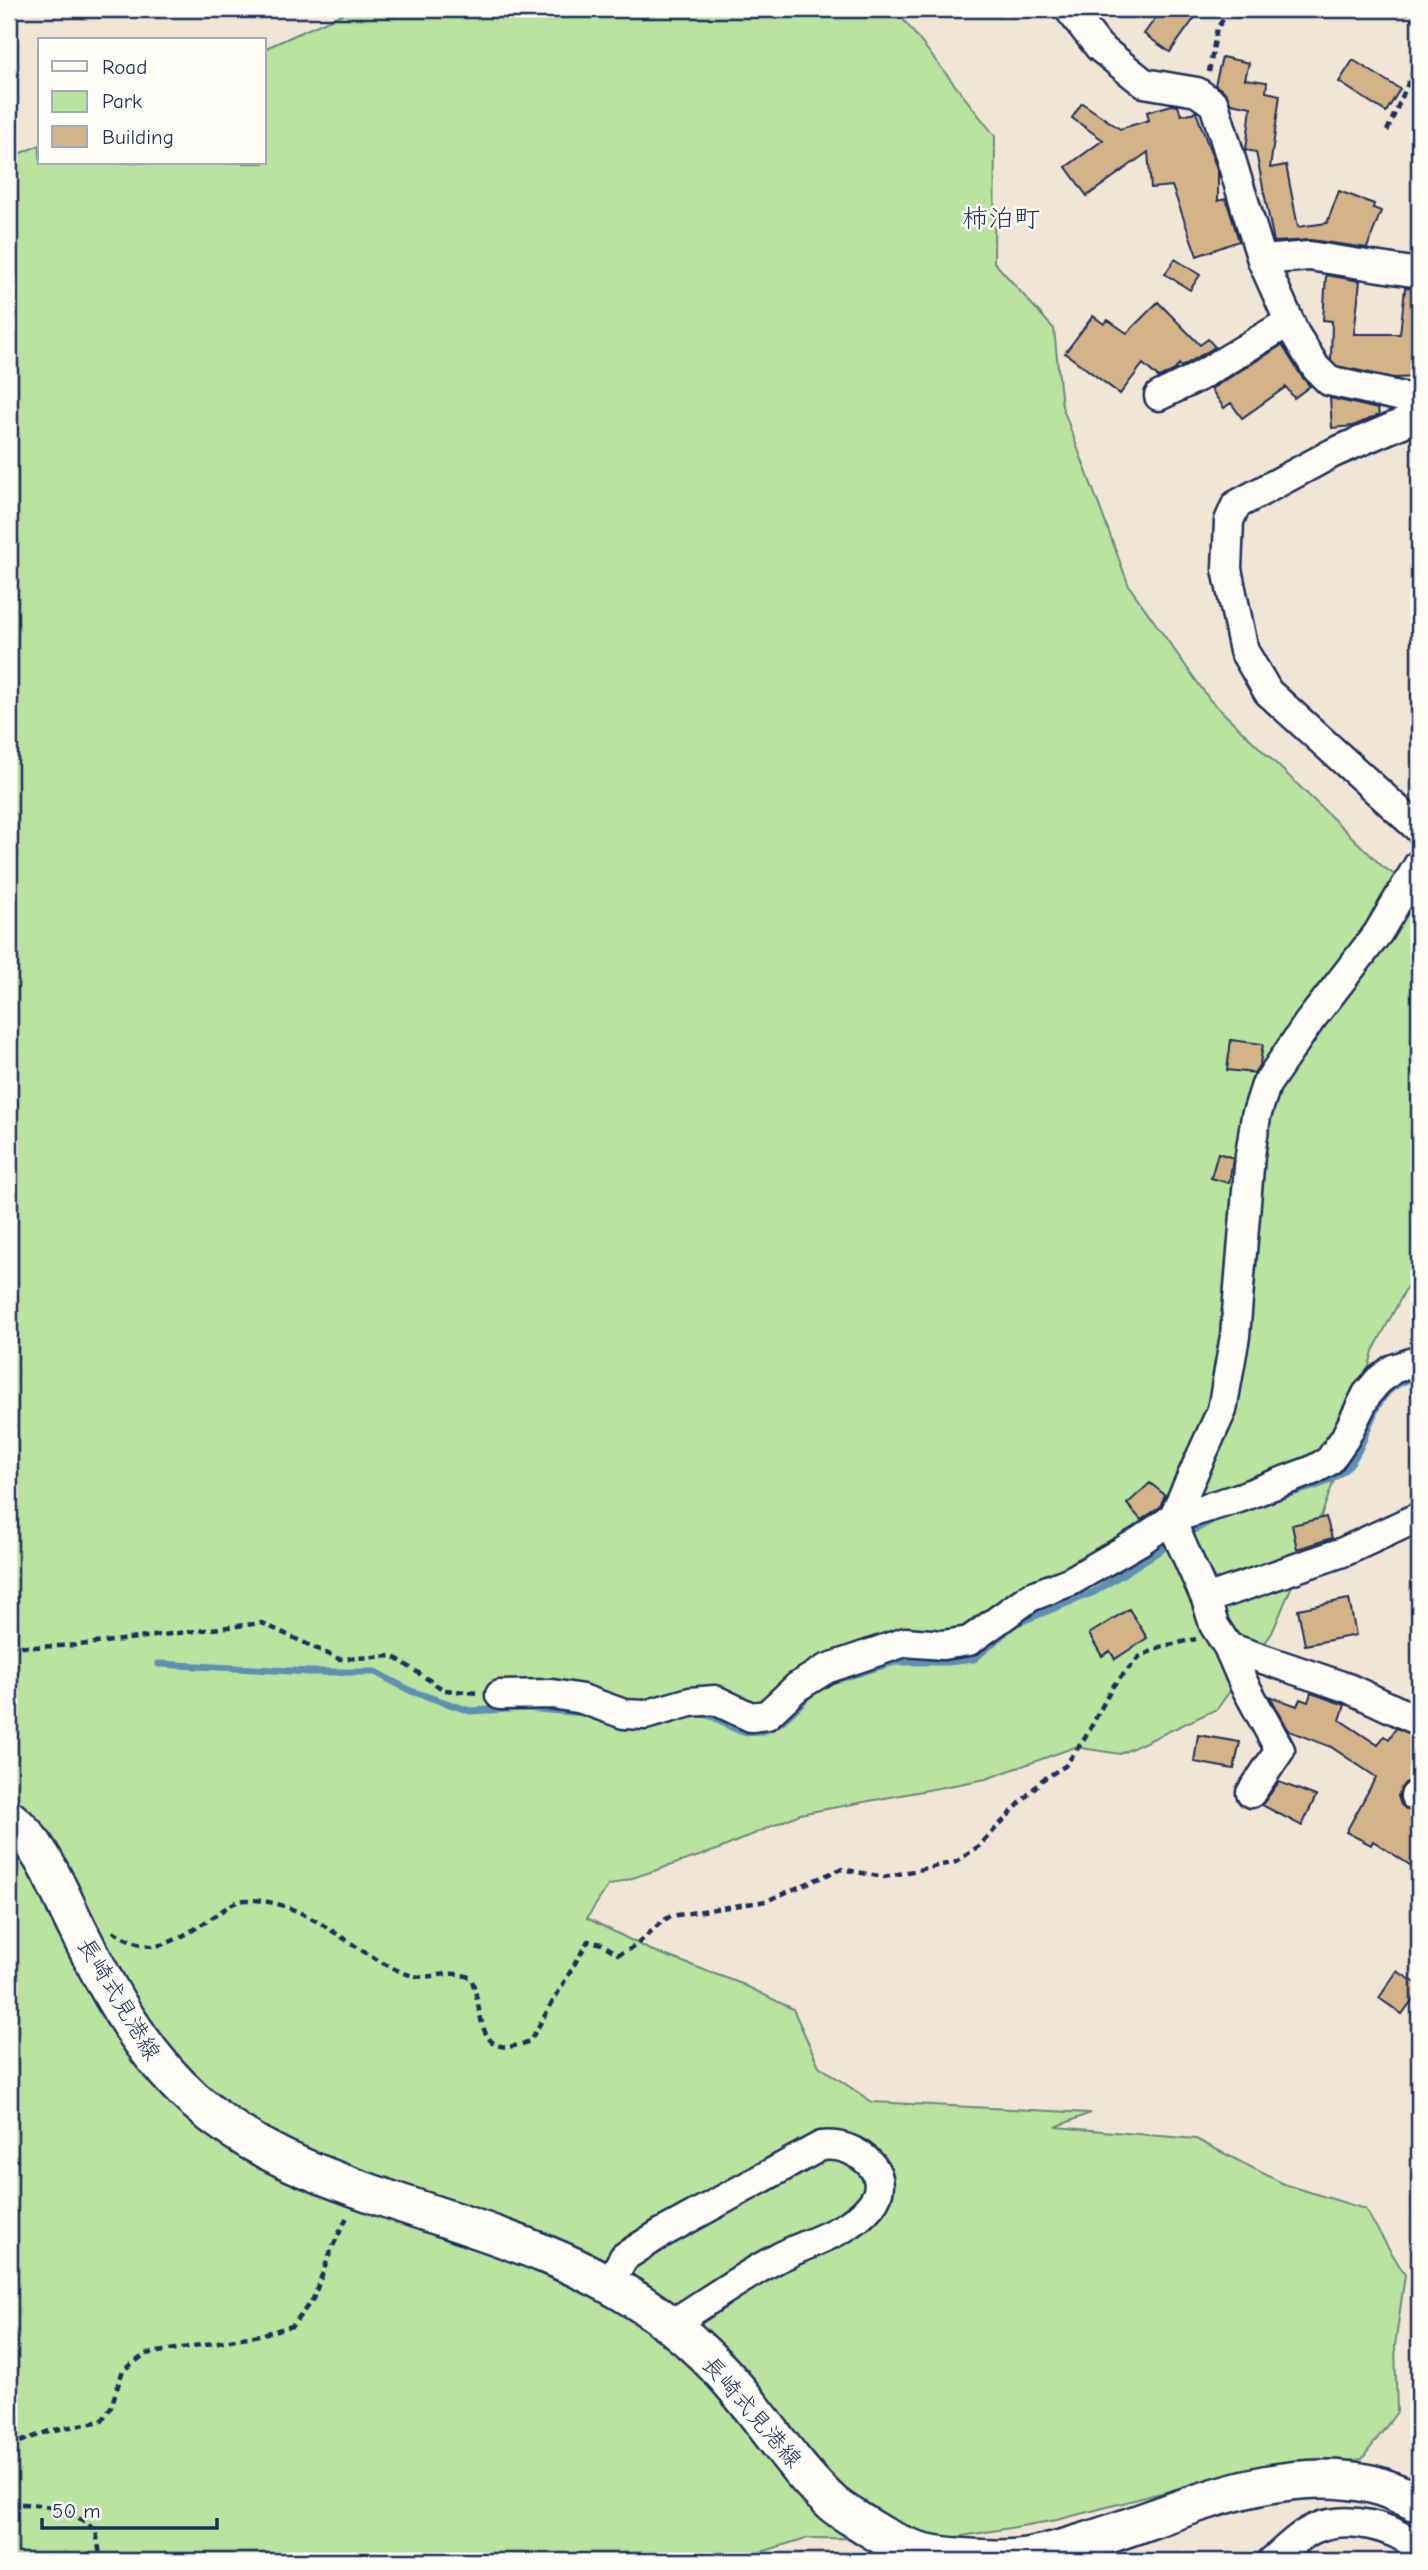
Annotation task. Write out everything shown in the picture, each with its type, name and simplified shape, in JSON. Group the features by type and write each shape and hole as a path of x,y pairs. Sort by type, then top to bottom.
{"main road":[{"name":"長崎式見港線","path":"9,1819 31,1840 130,2025 159,2066 195,2101 240,2136 287,2162 516,2243 572,2266 656,2313 720,2370 834,2505 889,2540 924,2553 972,2557 1024,2557 1094,2551 1242,2490 1289,2482 1336,2480 1367,2483 1388,2489 1419,2504"}],"street":[{"path":"1069,9 1099,47 1144,83 1197,92 1214,104 1262,260 1289,322 1316,368 1329,381 1412,399 1417,421 1333,453 1236,505 1229,521 1227,569 1244,651 1268,692 1419,829"},
{"path":"1262,260 1309,257 1419,273"},
{"path":"1159,396 1198,377 1289,322"},
{"path":"1251,1793 1280,1749 1223,1641 1176,1529 1222,1410 1235,1336 1250,1156 1256,1116 1266,1085 1309,1022 1378,933 1419,864"},
{"path":"499,1695 552,1694 582,1699 624,1714 645,1715 690,1702 715,1700 751,1717 768,1715 797,1687 826,1669 862,1655 905,1642 943,1645 969,1642 1030,1597 1071,1581 1140,1541 1176,1529 1239,1498 1314,1470 1329,1461 1345,1438 1367,1394 1378,1381 1392,1369 1419,1360"},
{"path":"1206,1599 1343,1552 1419,1517"},
{"path":"1223,1641 1348,1688 1419,1721"},
{"path":"608,2285 624,2257 671,2228 821,2146 834,2144 850,2148 874,2168 879,2178 876,2197 870,2206 848,2224 778,2258 670,2325"},
{"path":"1272,2561 1313,2528 1339,2521 1371,2526 1406,2537 1419,2547"}],"path":[{"path":"1205,97 1217,28 1231,9"},
{"path":"1405,9 1419,25"},
{"path":"1387,131 1413,72 1419,43"},
{"path":"9,1645 79,1645 262,1623 339,1659 393,1656 444,1690 499,1695"},
{"path":"105,1926 122,1937 152,1946 176,1938 242,1900 260,1900 287,1907 407,1975 432,1979 450,1972 471,1978 488,2039 497,2047 512,2048 530,2041 588,1941 602,1944 618,1954 627,1952 657,1923 671,1916 766,1900 841,1869 884,1877 956,1862 979,1846 1042,1780 1065,1766 1086,1738 1098,1710 1113,1686 1139,1657 1160,1647 1223,1641"},
{"path":"9,2446 49,2431 102,2421 111,2407 123,2370 146,2354 260,2335 292,2326 313,2299 332,2248 360,2190"},
{"path":"9,2504 37,2503 79,2517 96,2531 101,2561"}],"green space":[{"path":"353,9 895,9 995,136 994,262 1054,329 1062,406 1129,586 1210,700 1382,866 1419,892 1419,1271 1412,1277 1373,1351 1353,1428 1320,1519 1272,1633 1217,1709 1120,1754 1075,1747 986,1779 800,1814 717,1850 608,1886 587,1918 648,1949 742,1984 793,2009 819,2066 872,2102 1090,2113 1056,2127 1196,2139 1284,2184 1365,2209 1405,2275 1395,2346 1397,2412 1362,2459 1192,2485 1057,2520 945,2539 806,2538 755,2554 746,2561 9,2561 9,158 38,146 38,164 266,164 266,48"}],"building":[{"path":"1162,9 1201,9 1170,52 1144,34"},
{"path":"1222,57 1249,63 1245,79 1267,82 1266,92 1280,95 1270,168 1286,165 1298,227 1327,223 1339,191 1374,204 1373,208 1381,211 1367,248 1311,240 1274,242 1256,152 1246,150 1251,107 1231,103 1224,91 1215,85"},
{"path":"1353,60 1400,89 1386,112 1339,82"},
{"path":"1082,103 1120,129 1149,120 1147,112 1172,105 1178,106 1181,115 1196,112 1218,172 1218,201 1226,199 1239,241 1197,256 1172,186 1151,188 1148,152 1087,196 1066,167 1103,140 1072,118"},
{"path":"1175,259 1200,275 1190,290 1165,274"},
{"path":"1326,275 1360,281 1354,334 1400,334 1405,288 1419,289 1418,377 1394,378 1337,366 1331,360 1332,321 1323,320"},
{"path":"1158,302 1200,345 1208,339 1215,347 1181,367 1179,364 1175,370 1159,378 1143,364 1120,394 1065,353 1093,316 1104,324 1108,320 1127,333"},
{"path":"1282,345 1310,386 1294,398 1286,387 1242,418 1231,403 1224,408 1211,389"},
{"path":"1330,398 1378,409 1379,415 1353,426 1332,428"},
{"path":"1231,1040 1263,1044 1260,1064 1254,1073 1227,1070"},
{"path":"1218,1153 1233,1158 1229,1183 1211,1178"},
{"path":"1150,1483 1165,1495 1160,1507 1141,1520 1127,1504"},
{"path":"1326,1517 1332,1538 1297,1549 1292,1525"},
{"path":"1349,1599 1356,1635 1305,1645 1298,1609"},
{"path":"1129,1609 1147,1638 1115,1659 1110,1651 1102,1656 1089,1634"},
{"path":"1311,1693 1345,1705 1340,1720 1378,1745 1384,1736 1389,1739 1396,1728 1419,1737 1419,1780 1405,1783 1398,1796 1401,1805 1419,1815 1419,1871 1373,1841 1371,1845 1346,1832 1376,1777 1331,1747 1289,1731 1270,1696 1297,1706 1300,1699 1308,1702"},
{"path":"1198,1735 1240,1742 1234,1769 1194,1762"},
{"path":"1279,1782 1316,1796 1302,1826 1262,1805"},
{"path":"1397,1971 1419,1985 1419,1991 1402,2014 1379,1998"}],"waterway":[{"path":"1282,1496 1326,1482 1339,1474 1355,1456 1382,1399 1396,1385 1419,1375"},
{"path":"1185,1535 1211,1521"},
{"path":"836,1680 895,1662 974,1659 1015,1624 1094,1592 1175,1541"},
{"path":"159,1664 310,1672 375,1672 411,1691 470,1711 525,1708 583,1713"},
{"path":"701,1714 741,1731 762,1731 780,1723 810,1694"}],"district":[{"name":"柿泊町","path":"1001,219"}]}
